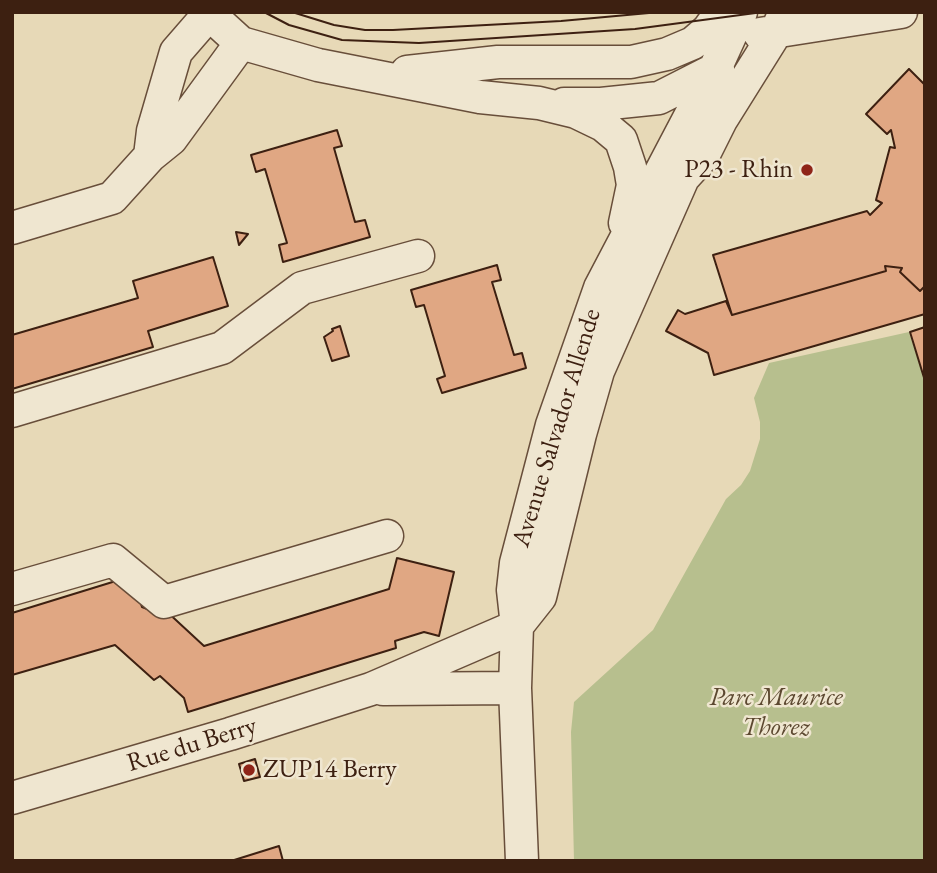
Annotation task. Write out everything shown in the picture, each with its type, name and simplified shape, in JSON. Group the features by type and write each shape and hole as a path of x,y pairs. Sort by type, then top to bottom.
{"street":[{"path":"382,76 498,62 632,62 667,54 693,43 731,21 901,12"},
{"path":"150,156 153,131 176,52 208,13 241,43 318,65 480,97 539,103 601,104 659,98 673,92 715,69 777,19"},
{"name":"Avenue Salvador Allende","path":"683,178 703,156 720,120 777,19"},
{"name":"Avenue Salvador Allende","path":"522,861 515,688 517,626 513,590 516,562 552,425 600,288 715,69 731,21"},
{"path":"12,228 112,198 150,156 172,139 241,43"},
{"path":"632,62 664,80 673,92"},
{"name":"Avenue Salvador Allende","path":"517,626 540,597 598,371 683,178 687,146 683,106 673,92"},
{"path":"539,103 576,112 603,125 621,139 633,185 619,252"},
{"path":"12,411 222,348 302,288 418,256"},
{"path":"12,589 113,560 164,602 387,536"},
{"name":"Rue du Berry","path":"12,798 371,689 517,626"},
{"name":"Rue du Berry","path":"371,689 515,688"}],"green space":[{"name":"Parc Maurice Thorez","path":"909,332 925,381 925,861 574,861 571,732 574,702 653,630 726,499 741,485 750,471 760,439 760,422 754,398 769,363"}],"building":[{"path":"909,69 925,85 925,286 920,291 900,272 902,268 885,266 886,271 732,315 713,255 867,211 870,215 882,203 876,200 890,147 895,148 891,130 887,134 866,114"},
{"path":"337,130 342,146 334,148 355,222 365,220 370,237 283,262 279,245 287,243 265,169 256,172 251,155"},
{"path":"236,232 248,234 239,245"},
{"path":"213,257 228,306 148,331 153,347 12,389 12,335 138,298 133,281"},
{"path":"497,265 501,280 492,282 514,355 522,353 526,368 442,393 437,379 445,376 424,305 416,307 411,290"},
{"path":"885,266 902,268 900,272 920,291 925,286 925,314 714,375 708,353 666,331 678,310 685,314 726,301 732,315 886,271"},
{"path":"340,326 349,356 332,361 324,337"},
{"path":"925,327 925,381 910,332"},
{"path":"397,558 454,572 439,636 424,632 395,641 396,648 188,712 184,698 160,676 154,680 115,645 12,675 12,613 132,576 142,607 158,613 164,609 204,646 389,589"},
{"name":"ZUP14 Berry","path":"255,759 260,777 244,781 239,764"},
{"path":"279,846 283,861 231,861"}],"tram line":[{"path":"264,12 289,25 342,40 419,43 635,29 763,12"},
{"path":"292,12 334,25 365,30 561,21 660,12"}],"place":[{"name":"P23 - Rhin","path":"807,170"},
{"name":"ZUP14 Berry","path":"249,770"}]}
